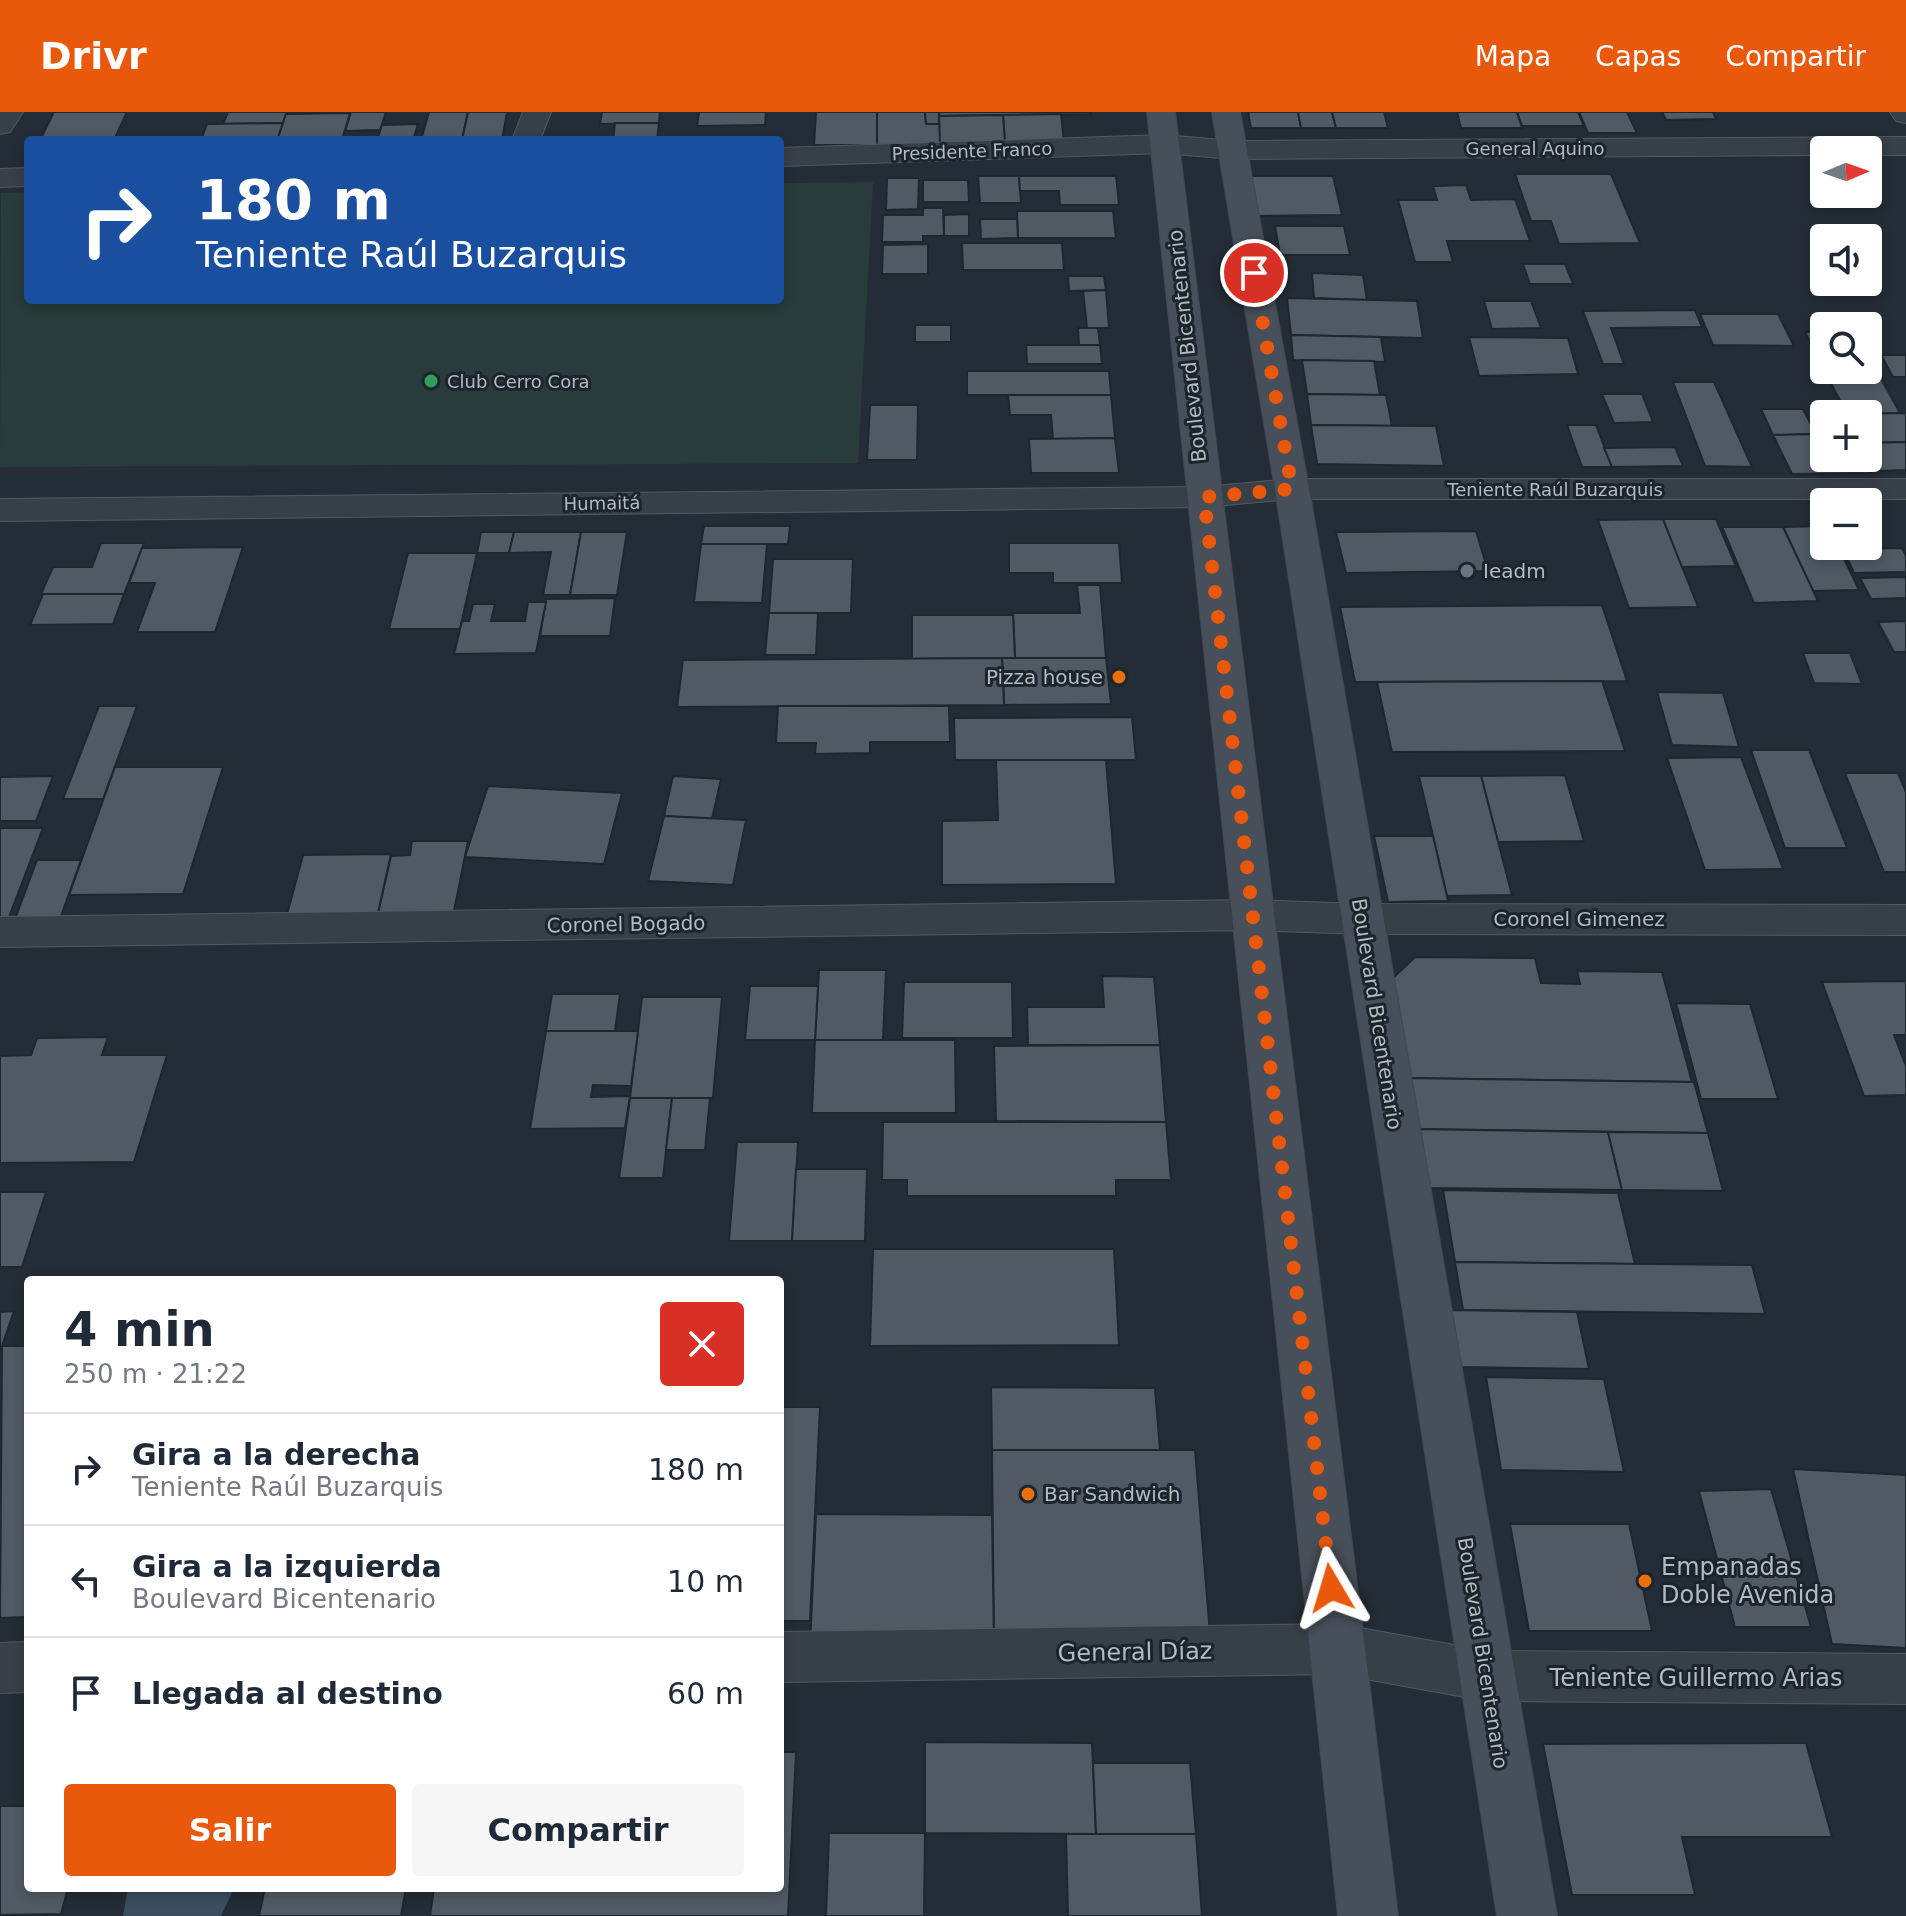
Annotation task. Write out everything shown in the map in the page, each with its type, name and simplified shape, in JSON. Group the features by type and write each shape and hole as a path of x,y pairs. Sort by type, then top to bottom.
{"main road":[{"name":"Boulevard Bicentenario","path":"1162,128 1368,1916"},
{"name":"Boulevard Bicentenario","path":"1230,131 1292,489 1527,1916"}],"street":[{"path":"0,126 9,112"},
{"path":"528,136 537,112"},
{"name":"General Aquino","path":"1162,128 1906,146"},
{"name":"Presidente Franco","path":"784,157 1162,128"},
{"path":"0,178 24,177"},
{"name":"Teniente Raúl Buzarquis","path":"1204,497 1292,489 1906,489"},
{"name":"Humaitá","path":"0,510 1204,497"},
{"name":"Coronel Gimenez","path":"1252,915 1362,919 1906,920"},
{"name":"Coronel Bogado","path":"0,932 1252,915"},
{"name":"General Díaz","path":"784,1657 1338,1649 1487,1676"},
{"path":"0,1668 24,1667"},
{"name":"Teniente Guillermo Arias","path":"1487,1676 1906,1679"}],"shaded area":[{"name":"Club Cerro Cora","path":"873,182 858,463 0,467 1,193 24,192 24,304 784,304 784,183"}],"water":[{"path":"127,1892 232,1892 221,1916 123,1916"}],"building":[{"path":"54,112 127,112 116,136 42,136"},
{"path":"228,112 287,112 283,123 223,124"},
{"path":"351,112 386,112 380,130 345,131"},
{"path":"429,112 468,112 463,136 422,136"},
{"path":"468,112 507,112 503,136 463,136"},
{"path":"602,112 660,112 659,123 600,124"},
{"path":"699,112 766,112 765,125 697,126"},
{"path":"816,112 877,112 877,145 814,145"},
{"path":"877,112 925,112 926,124 940,124 940,144 877,145"},
{"path":"925,112 939,112 940,124 926,124"},
{"path":"939,112 1091,112 1091,114 939,116"},
{"path":"1248,112 1298,112 1301,128 1251,128"},
{"path":"1298,112 1332,112 1336,128 1301,128"},
{"path":"1332,112 1384,112 1388,128 1336,128"},
{"path":"1457,112 1517,112 1522,128 1461,128"},
{"path":"1517,112 1578,112 1584,126 1522,126"},
{"path":"1579,112 1627,112 1637,133 1588,133"},
{"path":"1662,112 1713,112 1716,119 1666,120"},
{"path":"350,113 343,136 278,136 286,114"},
{"path":"1061,114 1064,142 1005,143 1003,115"},
{"path":"1003,115 1005,143 940,143 939,116"},
{"path":"283,123 278,136 202,136 207,124"},
{"path":"615,123 659,123 657,136 613,136"},
{"path":"418,124 414,136 378,136 382,125"},
{"path":"1515,174 1611,174 1640,243 1559,244 1551,221 1531,221"},
{"path":"978,176 1019,176 1021,203 980,203"},
{"path":"1019,176 1116,176 1119,205 1060,205 1059,191 1020,191"},
{"path":"1250,176 1333,176 1342,215 1258,216"},
{"path":"887,178 919,178 918,209 886,210"},
{"path":"923,180 968,180 969,202 923,202"},
{"path":"1466,185 1471,200 1515,199 1530,241 1447,241 1453,262 1415,262 1398,200 1437,200 1433,186"},
{"path":"923,208 943,208 944,236 923,236 923,242 882,242 883,215 923,215"},
{"path":"1017,211 1113,211 1116,238 1018,238"},
{"path":"969,214 969,236 944,236 944,215"},
{"path":"980,219 1017,219 1018,238 981,239"},
{"path":"1275,226 1344,226 1350,255 1280,255"},
{"path":"962,243 1062,243 1064,270 963,270"},
{"path":"928,244 928,274 882,274 883,245"},
{"path":"1523,264 1565,264 1573,284 1530,284"},
{"path":"1312,273 1363,275 1367,300 1314,298"},
{"path":"1068,276 1104,276 1106,290 1069,291"},
{"path":"1106,290 1109,328 1087,328 1083,291"},
{"path":"1287,298 1417,301 1423,338 1291,335"},
{"path":"1484,301 1531,301 1541,328 1492,329"},
{"path":"1695,310 1702,327 1611,328 1624,364 1603,364 1583,311"},
{"path":"1700,314 1778,314 1794,346 1713,345"},
{"path":"915,325 951,325 951,342 915,342"},
{"path":"1078,328 1098,328 1100,345 1079,345"},
{"path":"1291,335 1381,337 1385,362 1293,360"},
{"path":"1469,337 1568,338 1578,374 1479,376"},
{"path":"1026,345 1100,345 1102,364 1027,364"},
{"path":"1882,355 1906,355 1906,377 1893,377"},
{"path":"1302,360 1374,361 1380,395 1307,394"},
{"path":"967,371 1109,371 1111,395 967,395"},
{"path":"1882,380 1900,413 1882,413 1882,400 1840,400 1831,384 1882,384"},
{"path":"1673,382 1714,382 1752,467 1705,466"},
{"path":"1307,394 1386,395 1392,426 1311,425"},
{"path":"1602,394 1642,394 1653,422 1614,423"},
{"path":"1008,395 1111,395 1115,438 1053,439 1051,415 1010,415"},
{"path":"870,405 918,405 917,460 867,460"},
{"path":"1761,409 1803,409 1810,422 1810,434 1773,435"},
{"path":"1882,413 1906,413 1906,442 1882,443"},
{"path":"1311,425 1436,426 1444,466 1317,464"},
{"path":"1567,425 1596,425 1612,467 1582,467"},
{"path":"1810,434 1810,472 1871,473 1792,474 1773,435"},
{"path":"1115,438 1119,473 1031,473 1029,439"},
{"path":"1906,442 1906,470 1882,471 1882,443"},
{"path":"1675,447 1683,466 1612,467 1604,448"},
{"path":"1663,519 1698,607 1629,608 1598,520"},
{"path":"1663,519 1716,519 1736,566 1682,567"},
{"path":"704,526 790,526 788,544 701,544"},
{"path":"1810,526 1810,560 1845,560 1859,590 1813,591 1783,527"},
{"path":"1722,527 1783,527 1818,601 1754,603"},
{"path":"1476,531 1488,571 1346,573 1336,532"},
{"path":"481,532 514,532 509,553 477,553"},
{"path":"514,532 581,532 570,595 543,595 551,552 509,553"},
{"path":"581,532 627,532 617,595 570,595"},
{"path":"101,543 144,543 124,594 41,594 53,567 92,567"},
{"path":"1009,543 1119,543 1122,583 1053,583 1053,573 1009,573"},
{"path":"701,544 767,544 762,603 694,602"},
{"path":"243,547 215,632 137,632 155,583 129,583 142,548"},
{"path":"1882,548 1902,548 1906,556 1906,572 1854,573 1848,560 1882,560"},
{"path":"408,553 477,553 460,629 389,629"},
{"path":"773,559 853,559 851,613 769,613"},
{"path":"1906,577 1906,598 1871,599 1860,578"},
{"path":"1077,585 1100,585 1106,658 1015,658 1013,613 1080,613"},
{"path":"43,594 124,594 113,624 30,625"},
{"path":"615,598 610,636 540,636 546,599"},
{"path":"528,602 546,602 536,653 454,654 462,621 469,621 473,604 495,604 491,621 525,621"},
{"path":"1602,605 1627,681 1355,682 1340,607"},
{"path":"769,613 818,613 816,655 765,655"},
{"path":"912,615 1013,615 1015,658 912,659"},
{"path":"1906,621 1906,652 1894,652 1878,622"},
{"path":"1803,653 1850,653 1862,684 1814,683"},
{"path":"1002,658 1106,658 1111,704 1004,705"},
{"path":"1002,658 1004,705 677,707 683,660"},
{"path":"1602,681 1625,751 1392,752 1377,682"},
{"path":"1657,692 1723,693 1739,747 1672,745"},
{"path":"99,706 137,706 103,799 63,799"},
{"path":"778,706 949,706 950,742 870,742 870,753 815,754 816,743 776,743"},
{"path":"1132,717 1136,760 955,760 954,718"},
{"path":"1751,750 1809,750 1847,848 1785,848"},
{"path":"1741,757 1783,869 1705,870 1667,758"},
{"path":"996,760 1106,760 1116,884 942,885 942,821 998,820"},
{"path":"115,767 223,767 183,894 69,895"},
{"path":"1845,773 1898,773 1906,792 1906,872 1884,872"},
{"path":"1565,775 1584,841 1498,842 1481,776"},
{"path":"53,776 36,821 0,821 0,777"},
{"path":"673,776 721,779 712,819 664,816"},
{"path":"1419,776 1481,776 1512,895 1447,896"},
{"path":"488,786 622,793 604,864 465,857"},
{"path":"664,816 746,820 733,885 648,881"},
{"path":"0,828 43,828 9,917 0,917"},
{"path":"1374,836 1433,836 1448,901 1388,902"},
{"path":"412,841 468,841 452,921 376,922 391,856 410,855"},
{"path":"391,854 376,922 285,922 303,855"},
{"path":"37,860 81,860 60,919 15,919"},
{"path":"1415,957 1535,958 1541,983 1580,984 1577,971 1662,972 1692,1082 1403,1078 1389,982"},
{"path":"819,970 886,970 883,1040 815,1040"},
{"path":"1102,976 1154,977 1160,1045 1028,1045 1027,1007 1104,1007"},
{"path":"1906,981 1906,1035 1894,1035 1906,1066 1906,1095 1864,1096 1822,982"},
{"path":"904,982 1012,982 1013,1038 902,1038"},
{"path":"750,986 818,986 815,1040 745,1040"},
{"path":"552,994 620,994 615,1031 546,1031"},
{"path":"642,997 722,997 713,1098 630,1098"},
{"path":"1676,1003 1750,1004 1778,1099 1701,1099"},
{"path":"546,1031 638,1031 631,1086 593,1085 591,1097 630,1096 625,1128 530,1129"},
{"path":"108,1037 102,1055 167,1055 134,1162 0,1163 0,1056 31,1055 37,1038"},
{"path":"815,1040 955,1040 956,1113 812,1113"},
{"path":"1160,1045 1166,1122 996,1121 994,1046"},
{"path":"1403,1078 1694,1082 1708,1133 1411,1129"},
{"path":"630,1098 672,1098 663,1178 619,1178"},
{"path":"672,1098 710,1098 705,1150 666,1150"},
{"path":"883,1122 1166,1122 1171,1180 1116,1180 1116,1196 907,1196 907,1180 882,1180"},
{"path":"1411,1129 1608,1132 1622,1190 1420,1188"},
{"path":"1608,1132 1708,1133 1723,1191 1622,1190"},
{"path":"737,1142 798,1142 792,1241 729,1241"},
{"path":"796,1169 867,1169 865,1241 792,1241"},
{"path":"1443,1190 1618,1193 1635,1264 1455,1262"},
{"path":"0,1192 46,1192 22,1267 0,1267"},
{"path":"873,1249 1114,1249 1119,1345 870,1346"},
{"path":"1455,1262 1752,1265 1765,1314 1463,1310"},
{"path":"1449,1310 1577,1312 1589,1369 1457,1367"},
{"path":"14,1311 2,1346 0,1352 0,1312"},
{"path":"2,1346 24,1346 24,1617 0,1618"},
{"path":"1486,1377 1604,1379 1624,1472 1501,1470"},
{"path":"991,1387 1155,1388 1160,1450 992,1450"},
{"path":"784,1407 820,1407 810,1621 784,1621"},
{"path":"992,1450 1195,1450 1211,1646 994,1646"},
{"path":"1793,1469 1906,1475 1906,1648 1832,1644"},
{"path":"1771,1489 1811,1627 1735,1627 1699,1491"},
{"path":"816,1514 992,1515 994,1646 810,1646"},
{"path":"1510,1524 1629,1524 1652,1631 1529,1631"},
{"path":"925,1742 1092,1743 1096,1834 925,1833"},
{"path":"1806,1743 1832,1837 1682,1837 1695,1895 1572,1895 1543,1744"},
{"path":"784,1752 796,1752 788,1916 430,1916 433,1892 784,1892"},
{"path":"1093,1763 1190,1763 1196,1834 1096,1834"},
{"path":"0,1806 24,1806 24,1892 67,1892 61,1914 0,1915"},
{"path":"829,1833 925,1833 924,1916 826,1916"},
{"path":"1066,1834 1196,1834 1202,1916 1068,1916"},
{"path":"264,1892 405,1892 401,1916 259,1916"}],"place":[{"name":"Club Cerro Cora","path":"431,381"},
{"name":"Ieadm","path":"1467,571"},
{"name":"Pizza house","path":"1119,677"},
{"name":"Bar Sandwich","path":"1028,1494"},
{"name":"Empanadas Doble Avenida","path":"1645,1581"}],"route":[{"path":"1254,273 1292,489 1204,497 1331,1588"}]}
